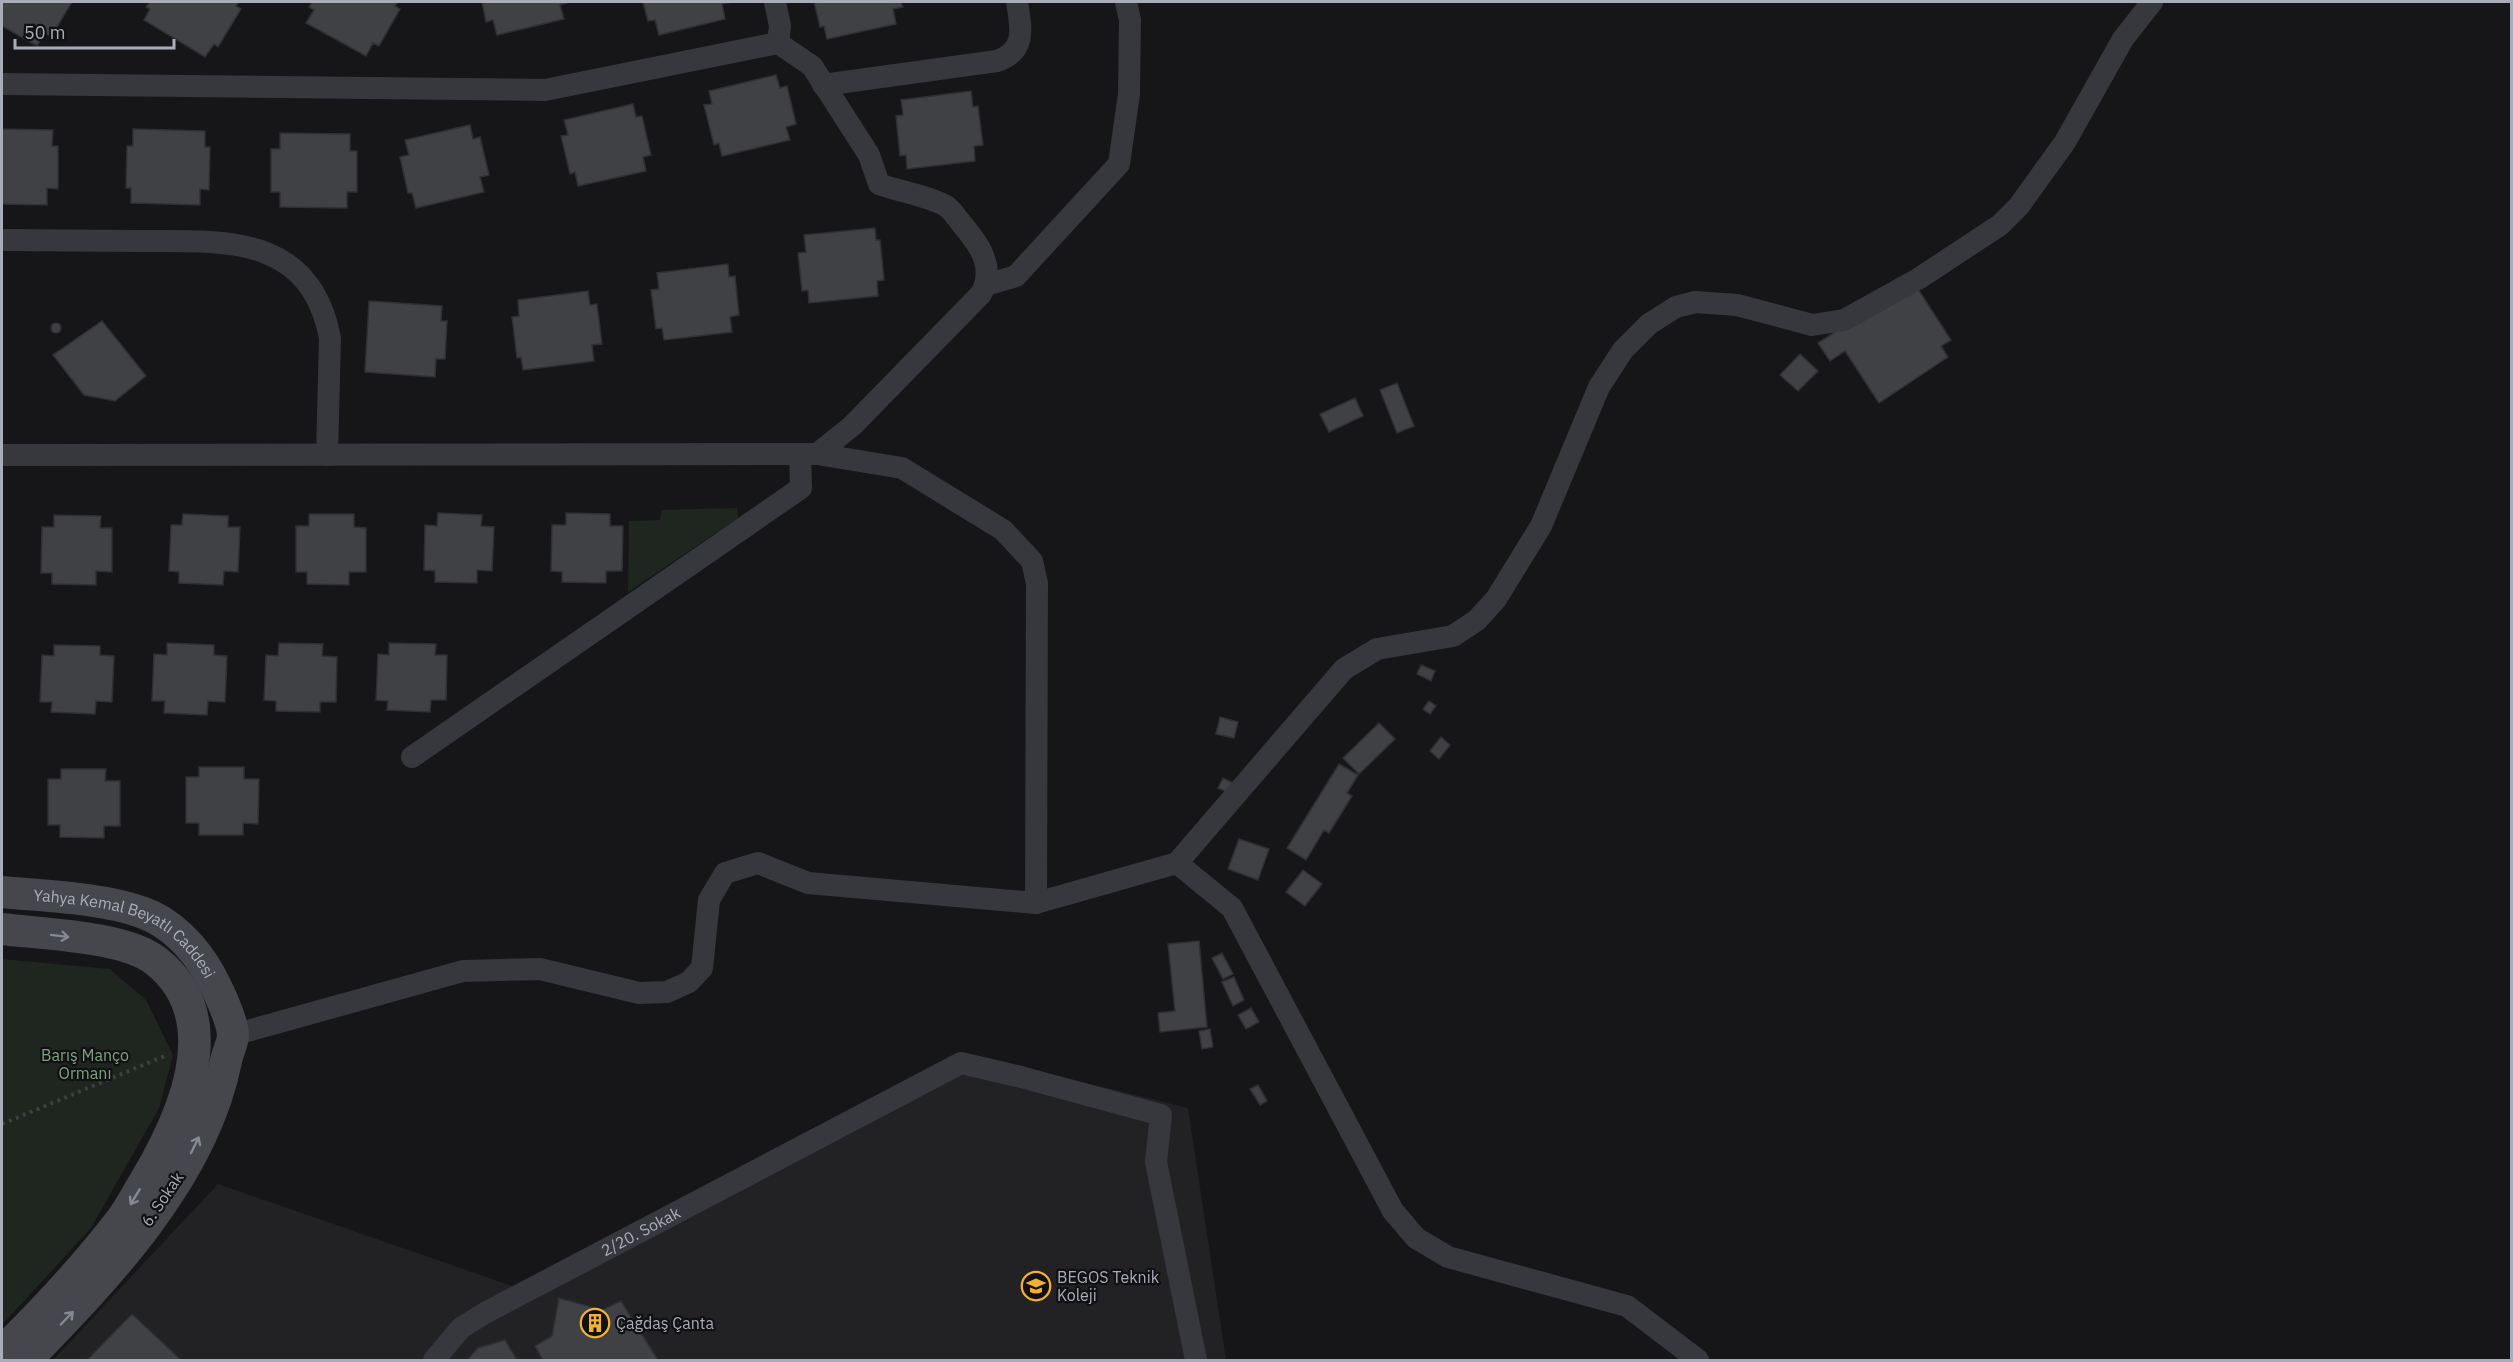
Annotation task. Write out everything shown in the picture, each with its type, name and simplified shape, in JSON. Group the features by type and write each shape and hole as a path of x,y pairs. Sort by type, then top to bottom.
{"main road":[{"name":"Yahya Kemal Beyatlı Caddesi","path":"2,892 115,906 142,912 166,925 185,941 202,961 224,1005 233,1035"},
{"name":"Yahya Kemal Beyatlı Caddesi","path":"2,929 117,944 156,960 171,975 180,989 194,1034"},
{"name":"6. Sokak","path":"2,1352 122,1219 158,1159 176,1121 190,1080 194,1034"},
{"name":"6. Sokak","path":"26,1360 83,1301 126,1251 185,1164 210,1113 222,1079 233,1035"}],"street":[{"path":"775,2 780,26 778,43"},
{"path":"823,84 1006,58 1014,51 1022,26 1017,2"},
{"path":"986,285 1016,276 1119,164 1129,94 1130,20 1126,2"},
{"path":"233,1035 463,971 540,969 639,993 667,992 689,982 702,968 709,900 725,873 758,863 808,883 1036,903 1177,863 1344,669 1377,649 1453,636 1478,620 1496,599 1541,526 1599,387 1623,350 1649,324 1676,307 1695,302 1737,304 1812,325 1844,320 1918,279 2000,225 2019,206 2065,142 2123,39 2152,2"},
{"path":"2,84 545,90 778,43 812,66 869,155 879,184 948,207 984,253 986,285 981,294 867,411 808,454 801,488 412,757"},
{"path":"2,240 217,242 258,249 288,264 315,292 327,321 330,338 327,455"},
{"path":"2,455 808,454 902,468 1003,530 1032,561 1037,583 1036,903"},
{"path":"1177,863 1232,908 1393,1211 1416,1238 1448,1257 1627,1306 1698,1360"},
{"name":"2/20. Sokak","path":"434,1360 461,1328 485,1313 961,1063 1161,1115 1156,1162 1196,1360"}],"path":[{"path":"2,1124 194,1034"}],"shaded area":[{"path":"966,1053 1188,1108 1226,1360 53,1360 218,1184 524,1290"}],"green space":[{"path":"737,508 738,518 628,592 629,521 660,520 662,510"},
{"name":"Barış Manço Ormanı","path":"2,959 110,969 146,1000 173,1055 159,1108 91,1228 2,1325"}],"building":[{"path":"2,2 72,2 51,37 45,33 37,46 2,26"},
{"path":"150,2 239,2 236,6 241,9 218,47 214,44 205,57 144,20 150,9 146,7"},
{"path":"312,2 398,2 395,6 400,9 379,46 373,43 366,56 306,23 314,10 309,7"},
{"path":"482,2 570,2 560,5 564,19 497,35 493,20 486,22"},
{"path":"643,2 732,2 722,4 725,19 659,35 655,20 648,21"},
{"path":"814,2 901,2 903,7 893,9 896,24 827,39 824,26 820,27"},
{"path":"776,75 780,88 787,86 796,124 786,127 790,140 722,156 719,143 714,145 704,105 712,104 709,91"},
{"path":"971,91 973,107 978,106 983,145 974,146 975,161 907,169 906,155 900,156 896,116 903,115 901,100"},
{"path":"633,104 636,117 642,116 651,155 643,157 646,171 578,186 575,172 570,174 561,136 568,135 564,120"},
{"path":"470,125 473,139 480,137 489,175 480,177 484,192 416,208 412,193 408,193 400,157 409,155 405,140"},
{"path":"2,129 53,130 52,146 58,146 58,189 47,188 47,205 2,204"},
{"path":"133,129 205,131 205,147 210,147 209,190 200,189 200,205 131,203 131,188 126,188 127,146 133,146"},
{"path":"280,133 350,134 350,151 357,151 357,192 347,192 347,208 280,207 280,192 271,192 271,149 280,149"},
{"path":"875,228 876,240 880,240 884,280 877,281 878,296 809,303 808,290 802,291 798,253 806,252 804,235"},
{"path":"728,264 729,277 735,276 739,315 730,317 732,332 664,340 662,328 656,329 651,290 659,289 657,273"},
{"path":"1916,286 1951,340 1941,346 1948,357 1879,403 1845,351 1830,361 1818,343 1874,307"},
{"path":"588,291 590,305 597,304 602,344 592,345 594,361 523,370 521,357 517,358 512,317 519,316 518,300"},
{"path":"369,301 442,306 441,321 447,321 445,359 436,359 435,377 365,372"},
{"path":"102,321 146,376 115,401 84,395 53,355"},
{"path":"56,323 61,328 56,333 51,328"},
{"path":"1800,354 1818,371 1798,391 1780,375"},
{"path":"1397,383 1414,426 1397,433 1380,390"},
{"path":"1355,398 1363,416 1329,432 1320,414"},
{"path":"438,513 482,515 481,526 494,527 492,571 477,570 477,583 435,582 435,571 424,570 425,525 437,526"},
{"path":"566,513 610,514 610,526 623,526 622,571 606,571 606,583 562,582 562,572 551,571 552,525 566,525"},
{"path":"183,514 228,516 228,527 240,527 238,572 224,571 223,585 179,583 179,572 169,571 171,525 182,525"},
{"path":"309,514 354,514 354,527 366,528 366,572 349,572 349,585 307,584 307,572 296,572 296,526 309,526"},
{"path":"54,515 101,516 100,528 112,528 112,572 96,571 96,585 52,584 52,573 41,573 42,527 54,527"},
{"path":"167,643 214,645 214,655 227,656 225,702 208,701 207,715 164,713 165,701 152,701 154,654 167,655"},
{"path":"279,643 323,644 322,656 337,657 336,702 320,702 320,712 276,711 276,701 264,700 266,655 278,656"},
{"path":"389,643 436,644 435,655 447,655 446,700 431,700 430,712 387,710 388,701 376,700 378,654 389,655"},
{"path":"54,645 100,646 100,655 114,656 112,702 96,701 95,714 51,712 52,702 40,702 42,655 54,656"},
{"path":"1421,665 1435,671 1431,681 1417,674"},
{"path":"1429,701 1436,706 1430,714 1423,709"},
{"path":"1220,717 1238,722 1234,738 1216,734"},
{"path":"1379,723 1395,739 1359,774 1343,758"},
{"path":"1441,737 1450,745 1439,759 1430,751"},
{"path":"1339,764 1358,775 1347,793 1352,796 1329,833 1324,830 1306,860 1287,848"},
{"path":"199,767 244,767 244,779 259,779 258,824 243,823 243,835 199,835 199,823 186,823 186,777 199,777"},
{"path":"61,769 106,769 105,781 120,781 120,826 104,826 104,838 60,837 60,825 48,825 48,779 61,779"},
{"path":"1223,778 1235,784 1230,793 1218,788"},
{"path":"1239,839 1269,849 1258,880 1228,869"},
{"path":"1303,870 1322,884 1305,906 1286,892"},
{"path":"1199,941 1207,1027 1160,1032 1158,1013 1175,1011 1168,944"},
{"path":"1222,953 1233,974 1223,979 1212,958"},
{"path":"1234,977 1244,1000 1233,1006 1222,982"},
{"path":"1251,1008 1259,1022 1246,1029 1238,1015"},
{"path":"1210,1029 1213,1047 1202,1049 1199,1031"},
{"path":"1258,1085 1267,1101 1260,1105 1250,1089"},
{"name":"Çağdaş Çanta","path":"559,1298 602,1310 621,1301 658,1360 543,1360 535,1346 552,1336"},
{"path":"132,1314 181,1360 87,1360"},
{"path":"505,1340 517,1360 467,1360 478,1348"}],"place":[{"name":"BEGOS Teknik Koleji","path":"1036,1286"},
{"name":"Çağdaş Çanta","path":"595,1323"}]}
